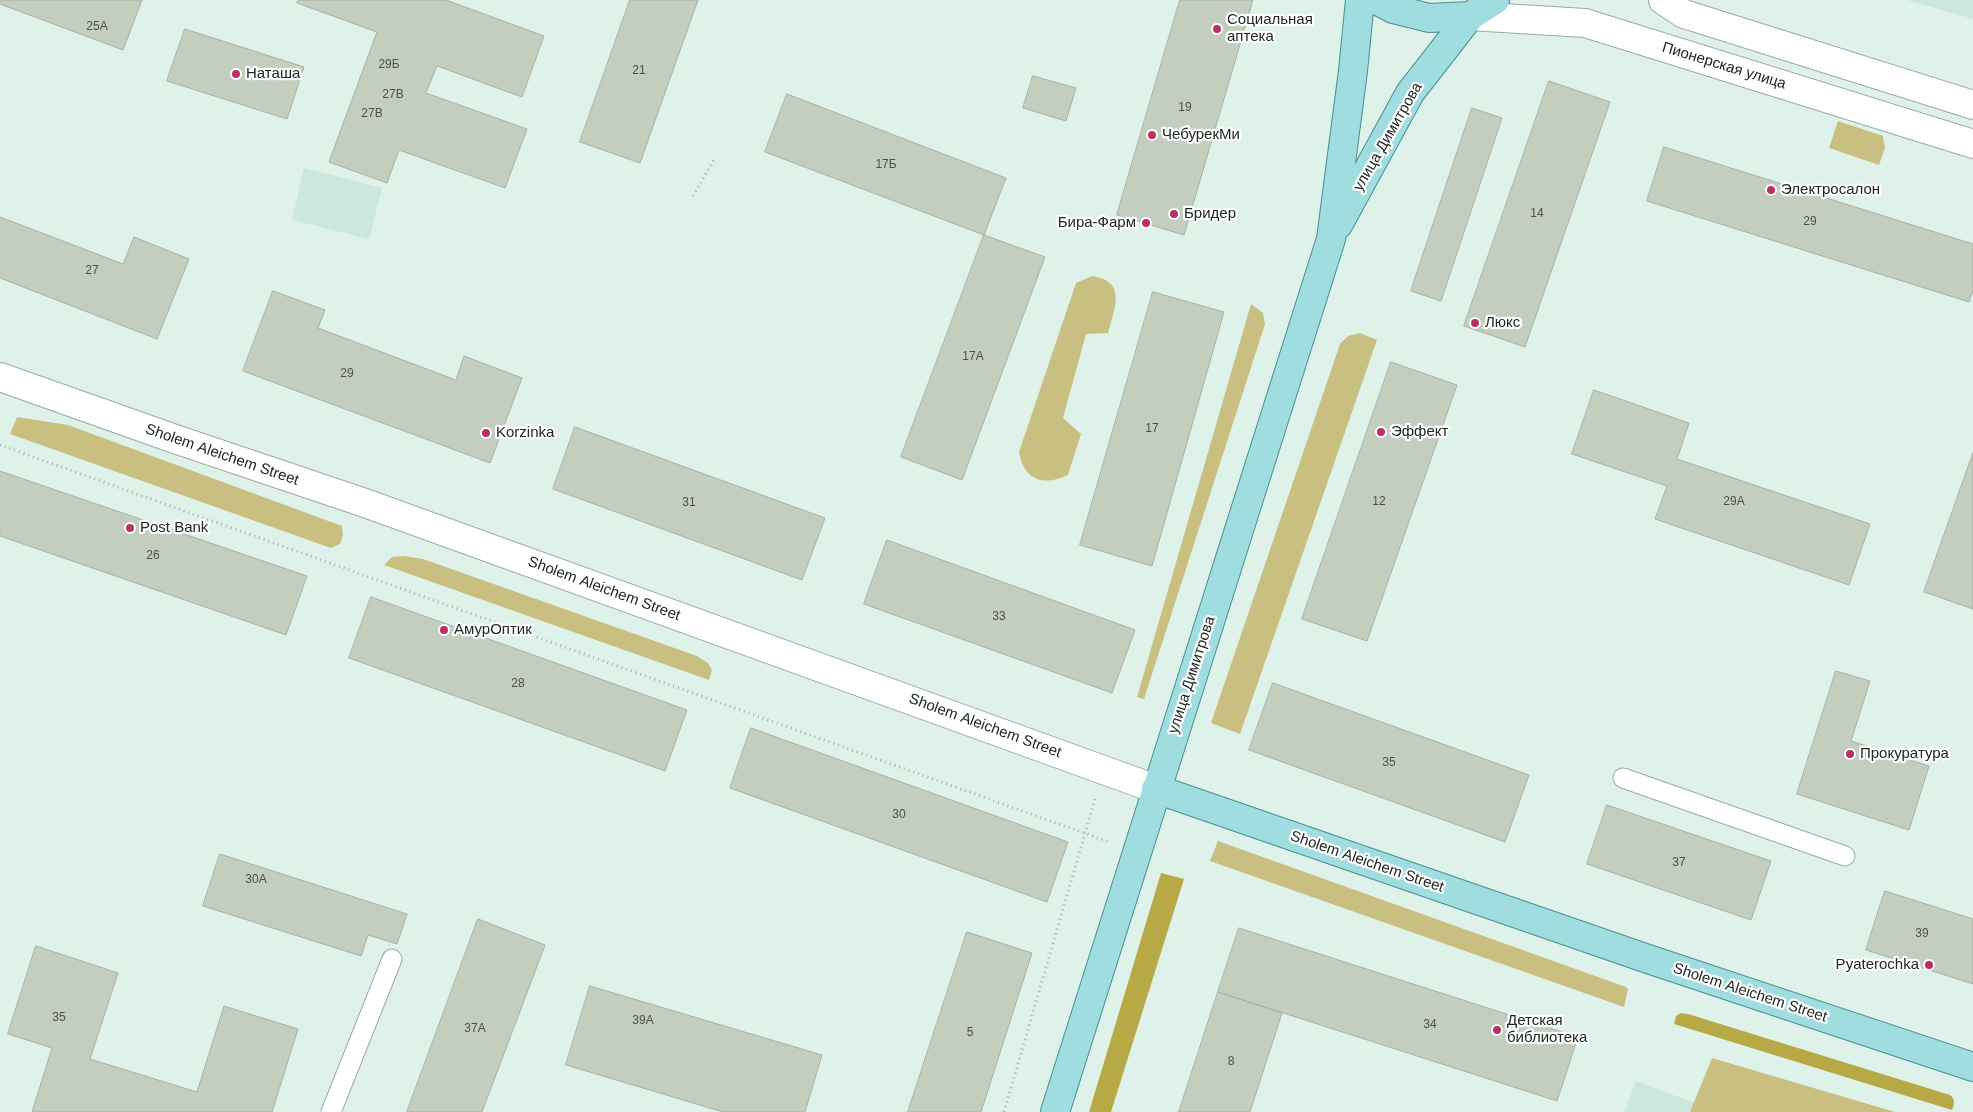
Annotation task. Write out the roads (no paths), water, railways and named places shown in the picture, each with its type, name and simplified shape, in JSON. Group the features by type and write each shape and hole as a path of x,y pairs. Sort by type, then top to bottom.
{"main road":[{"name":"улица Димитрова","path":"1055,1112 1331,240 1353,71 1360,0"},
{"path":"1376,0 1393,9 1429,18 1470,16 1495,0"},
{"path":"1663,0 1684,14 1973,105"},
{"name":"улица Димитрова","path":"1331,240 1410,93 1470,16"},
{"name":"Пионерская улица","path":"1470,16 1585,23 1973,144"},
{"name":"Sholem Aleichem Street","path":"0,377 384,510 1156,789 1648,960 1973,1067"}],"lane":[{"path":"1623,778 1845,856"},
{"path":"331,1112 392,959"}],"place":[{"name":"Социальная аптека","path":"1217,29"},
{"name":"Наташа","path":"236,74"},
{"name":"ЧебурекМи","path":"1152,135"},
{"name":"Электросалон","path":"1771,190"},
{"name":"Бридер","path":"1174,214"},
{"name":"Бира-Фарм","path":"1146,223"},
{"name":"Люкс","path":"1475,323"},
{"name":"Эффект","path":"1381,432"},
{"name":"Korzinka","path":"486,433"},
{"name":"Post Bank","path":"130,528"},
{"name":"АмурОптик","path":"444,630"},
{"name":"Прокуратура","path":"1850,754"},
{"name":"Pyaterochka","path":"1929,965"},
{"name":"Детская библиотека","path":"1497,1030"}]}
